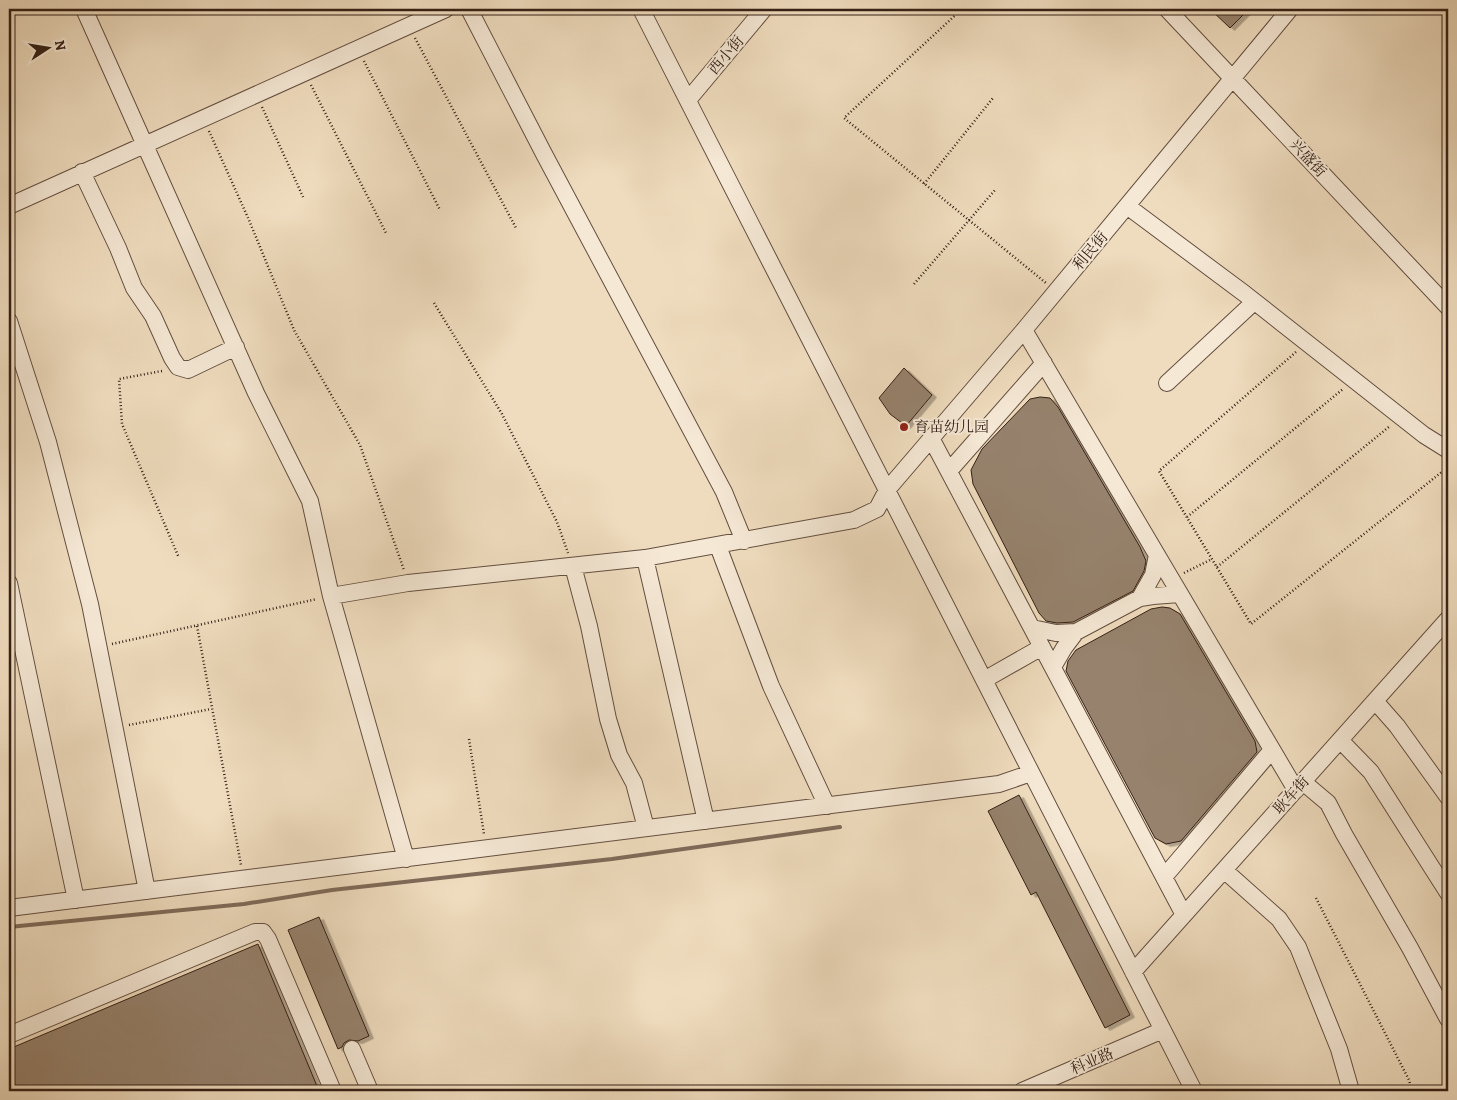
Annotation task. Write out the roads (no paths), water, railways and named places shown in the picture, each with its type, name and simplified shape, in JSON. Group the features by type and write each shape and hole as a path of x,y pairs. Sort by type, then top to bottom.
{"street":[{"path":"84,9 236,348 310,501 331,596 406,859"},
{"path":"9,206 446,9"},
{"path":"469,9 724,492 744,541"},
{"path":"641,9 1194,1091"},
{"name":"西小街","path":"688,100 764,9"},
{"name":"兴盛街","path":"1167,9 1448,307"},
{"name":"利民街","path":"331,596 408,583 645,558 854,520 877,509 887,490 1056,292 1290,9"},
{"path":"82,172 118,248 134,288 153,316 178,367 188,370 236,348"},
{"path":"1127,206 1254,302 1424,435 1448,450"},
{"path":"1167,383 1254,302"},
{"path":"9,321 48,442 90,604 147,891"},
{"path":"1024,330 1272,750 1299,786 1328,803 1448,1019"},
{"path":"949,471 1044,364"},
{"path":"931,438 1184,915"},
{"path":"718,546 771,686 827,806"},
{"path":"1140,598 1152,575 1157,556"},
{"path":"645,558 706,821"},
{"path":"573,566 608,719 619,754 634,784 646,828"},
{"path":"9,582 76,900"},
{"path":"1032,628 1056,633 1076,632 1140,598 1180,594"},
{"name":"耿车街","path":"1133,972 1448,619"},
{"path":"1052,667 1076,632"},
{"path":"984,680 1042,647"},
{"path":"1375,701 1397,726 1448,797"},
{"path":"1340,740 1371,772 1448,893"},
{"path":"1164,877 1272,750"},
{"path":"9,908 999,784 1031,773"},
{"path":"1224,870 1279,919 1298,947 1339,1048 1351,1091"},
{"path":"9,1035 255,932 264,932 333,1091"},
{"name":"科业路","path":"1023,1091 1163,1030"},
{"path":"352,1049 370,1091"}],"waterway":[{"path":"9,927 244,904 332,890 612,859 840,827"}],"place":[{"name":"育苗幼儿园","path":"904,427"}]}
